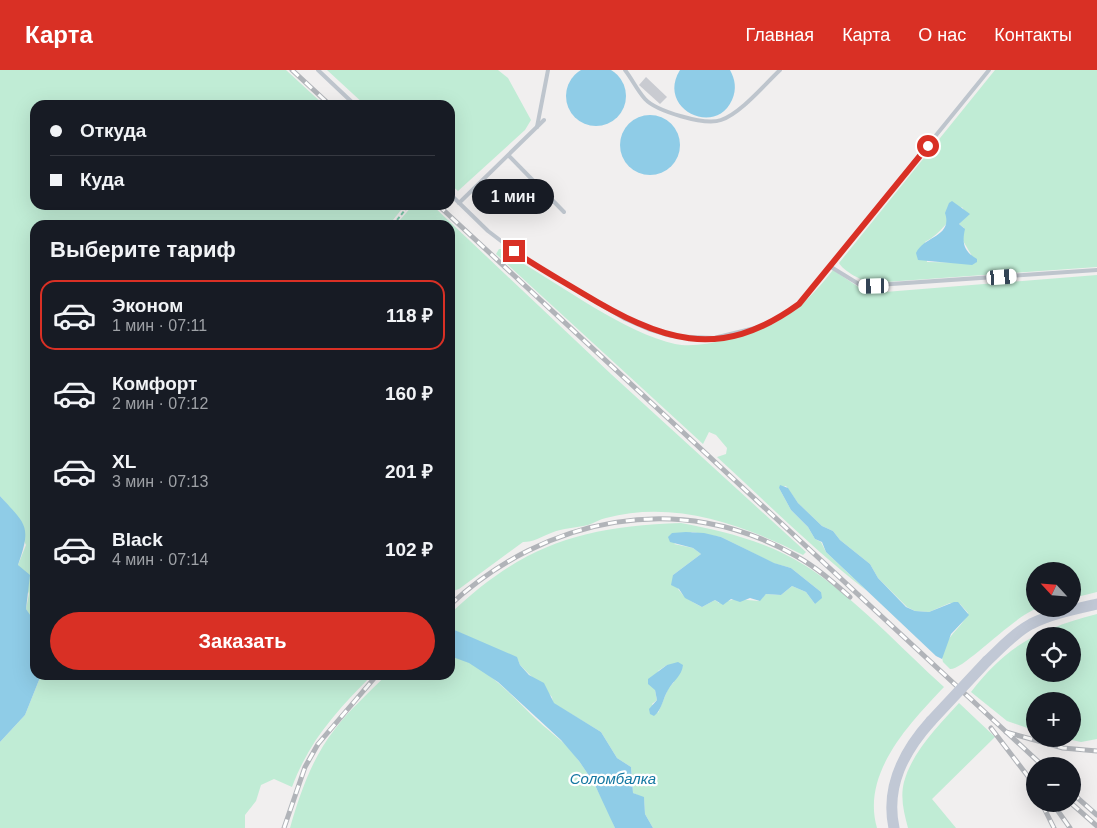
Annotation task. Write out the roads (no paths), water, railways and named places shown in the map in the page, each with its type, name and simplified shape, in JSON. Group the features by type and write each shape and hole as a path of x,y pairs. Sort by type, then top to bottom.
{"main road":[{"path":"894,828 891,801 896,776 910,747 931,720 1015,634 1046,618 1097,604"}],"lane":[{"path":"318,70 350,100"},
{"path":"537,127 548,70"},
{"path":"625,70 646,100 666,112 710,121 720,121 738,110 780,70"},
{"path":"455,199 488,231 522,257 626,319 671,336 714,338 759,327 780,317 799,304 989,70"},
{"path":"459,203 544,120"},
{"path":"509,156 564,212"},
{"path":"831,266 862,286 1097,270"}],"water":[{"path":"596,66 612,71 617,75 621,80 626,96 621,112 617,117 612,121 596,126 580,121 575,117 571,112 566,96 571,80 575,75 580,71"},
{"path":"680,70 730,70 735,88 732,100 724,111 713,117 702,117 691,114 681,106 676,96 675,84"},
{"path":"644,115 656,115 667,120 675,128 680,139 678,157 667,170 656,175 644,175 633,170 625,162 620,151 620,139 625,128 633,120"},
{"path":"952,201 970,214 959,224 965,229 964,242 966,249 977,259 977,262 972,265 918,260 916,253 920,247 945,227 945,213 949,203"},
{"path":"780,485 788,488 798,503 822,526 833,531 840,540 870,564 878,578 906,607 915,611 929,612 958,602 969,615 951,634 942,659 936,656 826,552 822,542 815,539 808,527 791,510 779,488"},
{"path":"0,496 16,513 24,526 25,541 18,565 30,575 26,609 30,615 30,680 39,680 25,715 0,742"},
{"path":"672,533 704,533 721,537 774,563 791,568 821,592 822,598 815,604 806,592 792,586 781,595 766,594 760,601 750,598 740,602 731,599 723,605 715,600 702,607 685,598 679,589 671,585 673,575 701,554 693,548 670,542 668,537"},
{"name":"Соломбалка","path":"455,630 517,657 520,665 529,675 544,683 554,703 601,732 617,758 631,767 633,793 644,797 645,814 653,828 615,828 594,783 561,740 498,682 469,663 455,658"},
{"path":"678,662 683,665 681,672 668,690 659,711 654,716 650,714 649,709 657,700 655,690 648,684 648,679 667,665"}],"railway":[{"path":"292,70 325,100"},
{"path":"443,210 454,220"},
{"path":"455,221 1033,757"},
{"path":"455,601 487,575 528,551 571,533 615,522 661,519 706,523 752,535 803,560 850,597"},
{"path":"284,828 305,767 318,744 373,680"},
{"path":"991,728 1026,774"},
{"path":"1006,732 1063,748 1097,751"},
{"path":"1081,801 1097,815"},
{"path":"1046,812 1054,828"},
{"path":"1059,812 1070,828"},
{"path":"1081,812 1097,826"}]}
